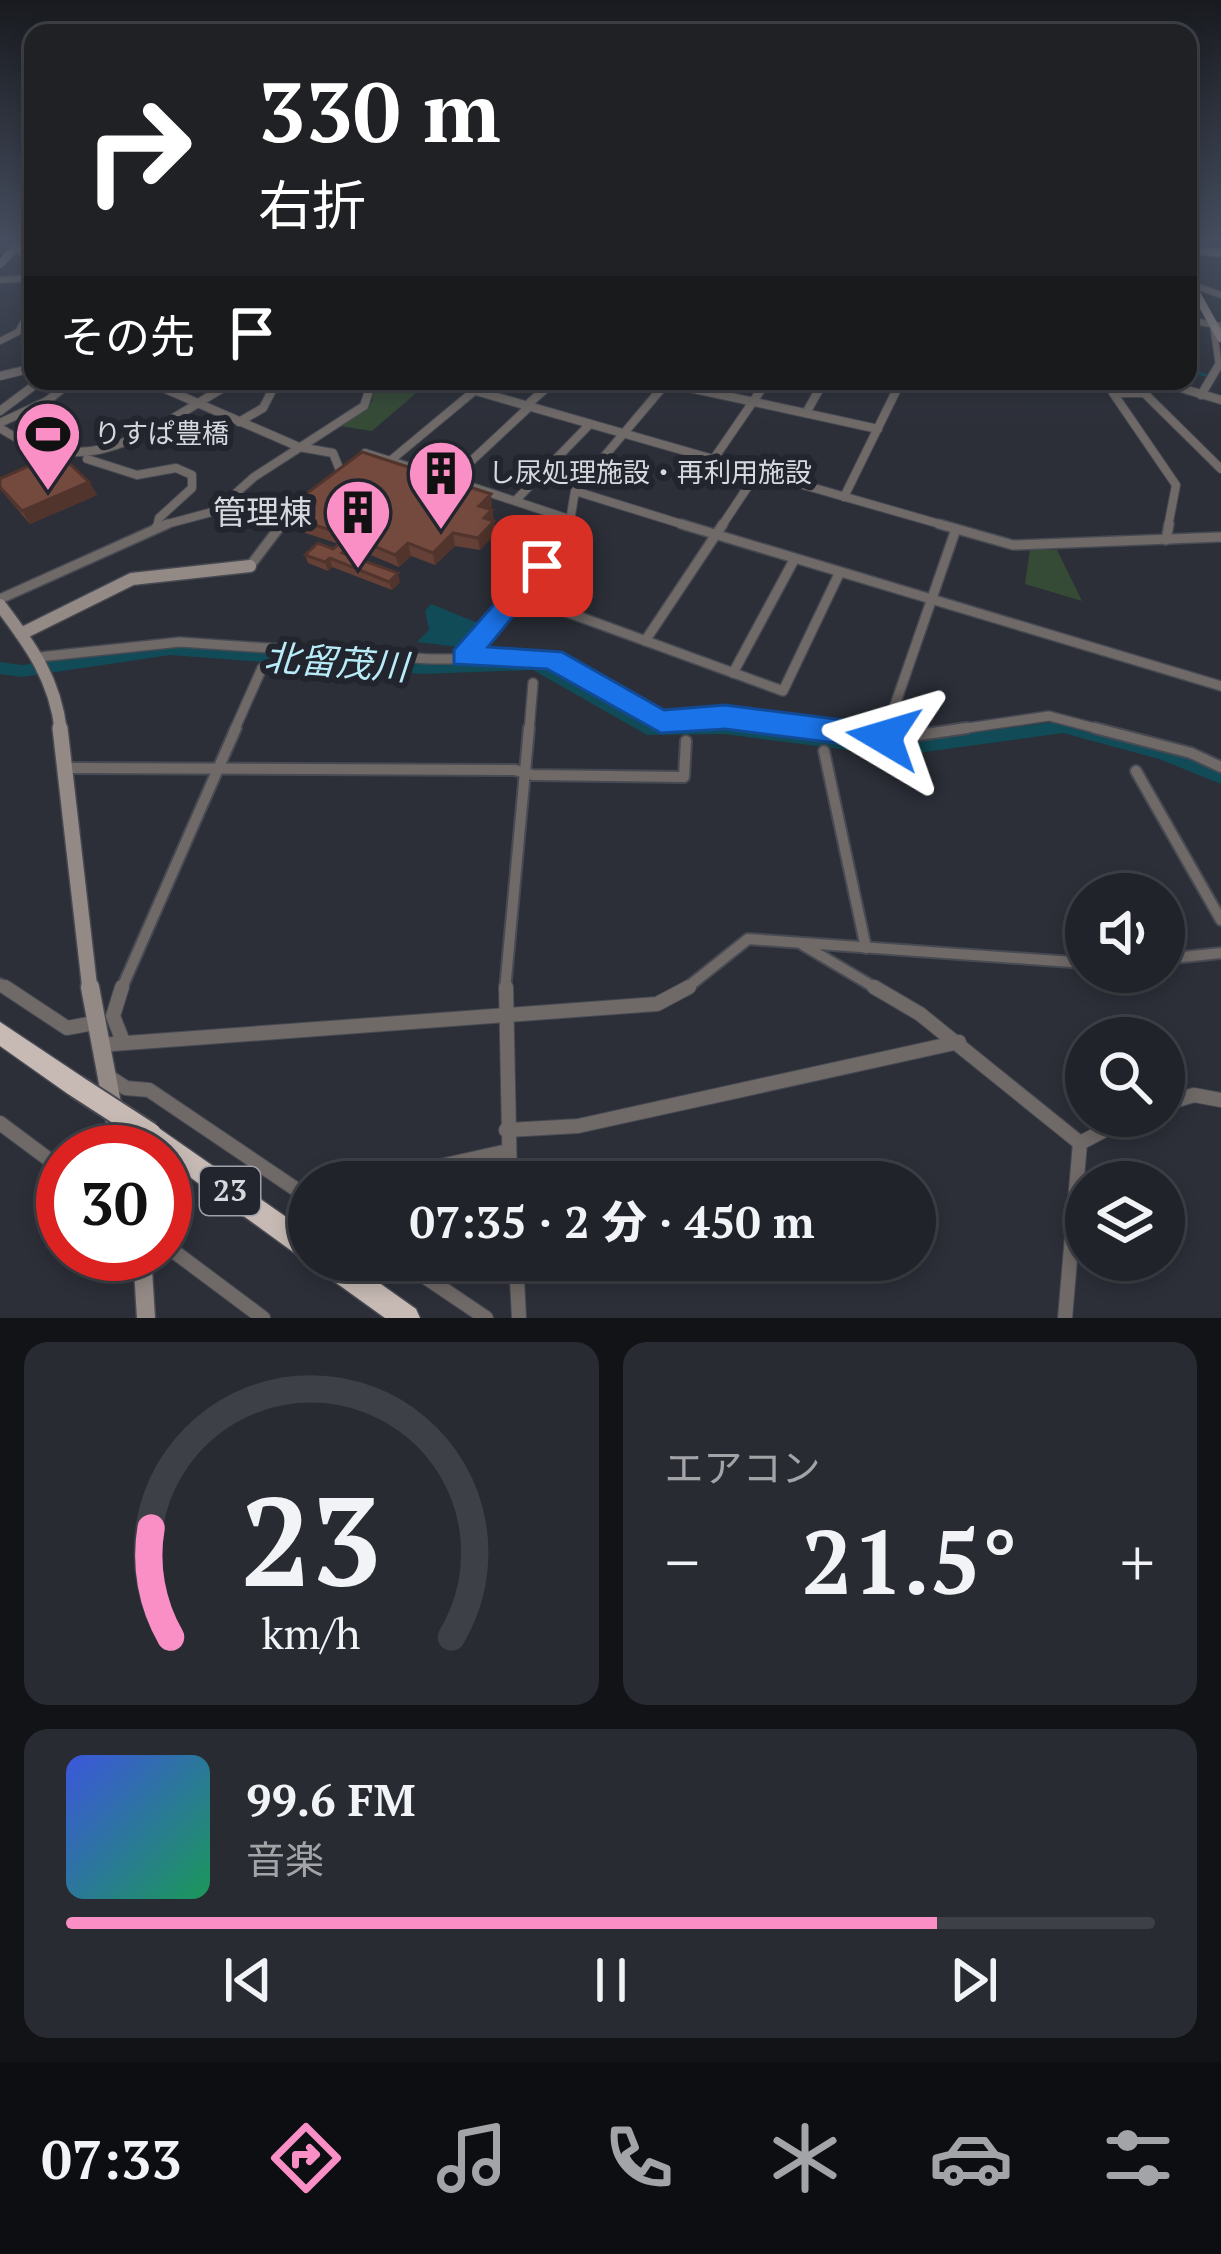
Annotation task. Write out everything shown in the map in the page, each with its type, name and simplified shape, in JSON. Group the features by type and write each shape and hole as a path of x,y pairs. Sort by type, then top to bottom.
{"highway":[{"name":"23","path":"0,1033 288,1233"},
{"path":"355,1281 407,1318"}],"main road":[{"path":"1217,326 1221,338"},
{"path":"21,634 133,579 250,566"},
{"path":"0,602 42,664 57,698 94,1023 116,1125"},
{"path":"146,1318 150,1281"}],"street":[{"path":"0,341 18,332 24,321"},
{"path":"1201,395 1220,365 1217,326"},
{"path":"0,411 28,390"},
{"path":"61,390 0,426 42,456 85,458 218,390"},
{"path":"168,390 239,422 334,453 341,472 324,484"},
{"path":"239,422 263,408 272,390"},
{"path":"0,602 158,527 216,511 248,482 364,406 368,390"},
{"path":"467,390 1028,547 1221,537"},
{"path":"451,480 545,390"},
{"path":"464,657 567,537 575,491 661,390"},
{"path":"692,390 878,429"},
{"path":"712,460 760,390"},
{"path":"806,413 819,390"},
{"path":"844,497 897,390"},
{"path":"1141,390 1221,469"},
{"path":"1185,390 1221,400"},
{"path":"390,460 473,392"},
{"path":"1144,393 1113,393 1176,485 1166,540"},
{"path":"515,501 589,425"},
{"path":"363,452 572,520"},
{"path":"85,458 137,475 176,468 192,475 192,488 160,518 158,527"},
{"path":"645,641 757,473"},
{"path":"575,491 1221,686"},
{"path":"250,566 297,504"},
{"path":"884,737 956,530"},
{"path":"733,674 794,560"},
{"path":"517,594 783,691 839,574"},
{"path":"42,664 180,642 552,659 661,722 725,717 884,737 1060,717 1191,753 1221,767"},
{"path":"122,1039 113,1016 124,982 213,770 247,712 262,668"},
{"path":"509,1161 503,1018 533,683"},
{"path":"66,768 684,777 686,741"},
{"path":"824,751 866,948"},
{"path":"1136,771 1221,920"},
{"path":"98,1045 122,1039 503,1018 657,1004 697,986 733,944 762,938 1065,962"},
{"path":"798,942 959,1042 1080,1142"},
{"path":"1185,957 1221,953"},
{"path":"0,984 67,1028 94,1023"},
{"path":"506,1130 578,1126 959,1042"},
{"path":"104,1074 127,1088 149,1090 288,1183"},
{"path":"1185,1098 1221,1100"},
{"path":"0,1124 36,1150"},
{"path":"1080,1142 1090,1137"},
{"path":"1065,1318 1080,1142"},
{"path":"463,1161 508,1151"},
{"path":"192,1265 262,1318"},
{"path":"431,1281 485,1318"},
{"path":"517,1281 520,1318"}],"green space":[{"path":"374,390 420,390 372,431 340,426 372,402"},
{"path":"1030,550 1057,550 1082,601 1025,584"}],"water":[{"path":"431,604 478,623 459,647 417,642 429,630 425,611"}],"building":[{"path":"362,452 491,494 479,506 492,510 484,518 494,521 478,538 453,533 433,553 408,543 395,555 364,542 382,525 359,518 340,533 285,516 294,503"},
{"name":"りすぱ豊橋","path":"58,453 89,482 22,511 0,487 0,479"},
{"path":"344,540 353,543 342,553 398,573 389,582 330,558 325,562 305,555 318,543 333,549"}],"waterway":[{"path":"1197,373 1208,376"},
{"name":"北留茂川","path":"0,668 22,671 170,650 422,668 535,664 647,729 724,728 895,749 1063,727 1162,753 1221,777"}],"place":[{"name":"りすぱ豊橋","path":"48,493"},
{"name":"し尿処理施設・再利用施設","path":"441,532"},
{"name":"管理棟","path":"358,571"}],"route":[{"path":"542,566 464,657 552,659 661,722 725,717 884,737"}]}
